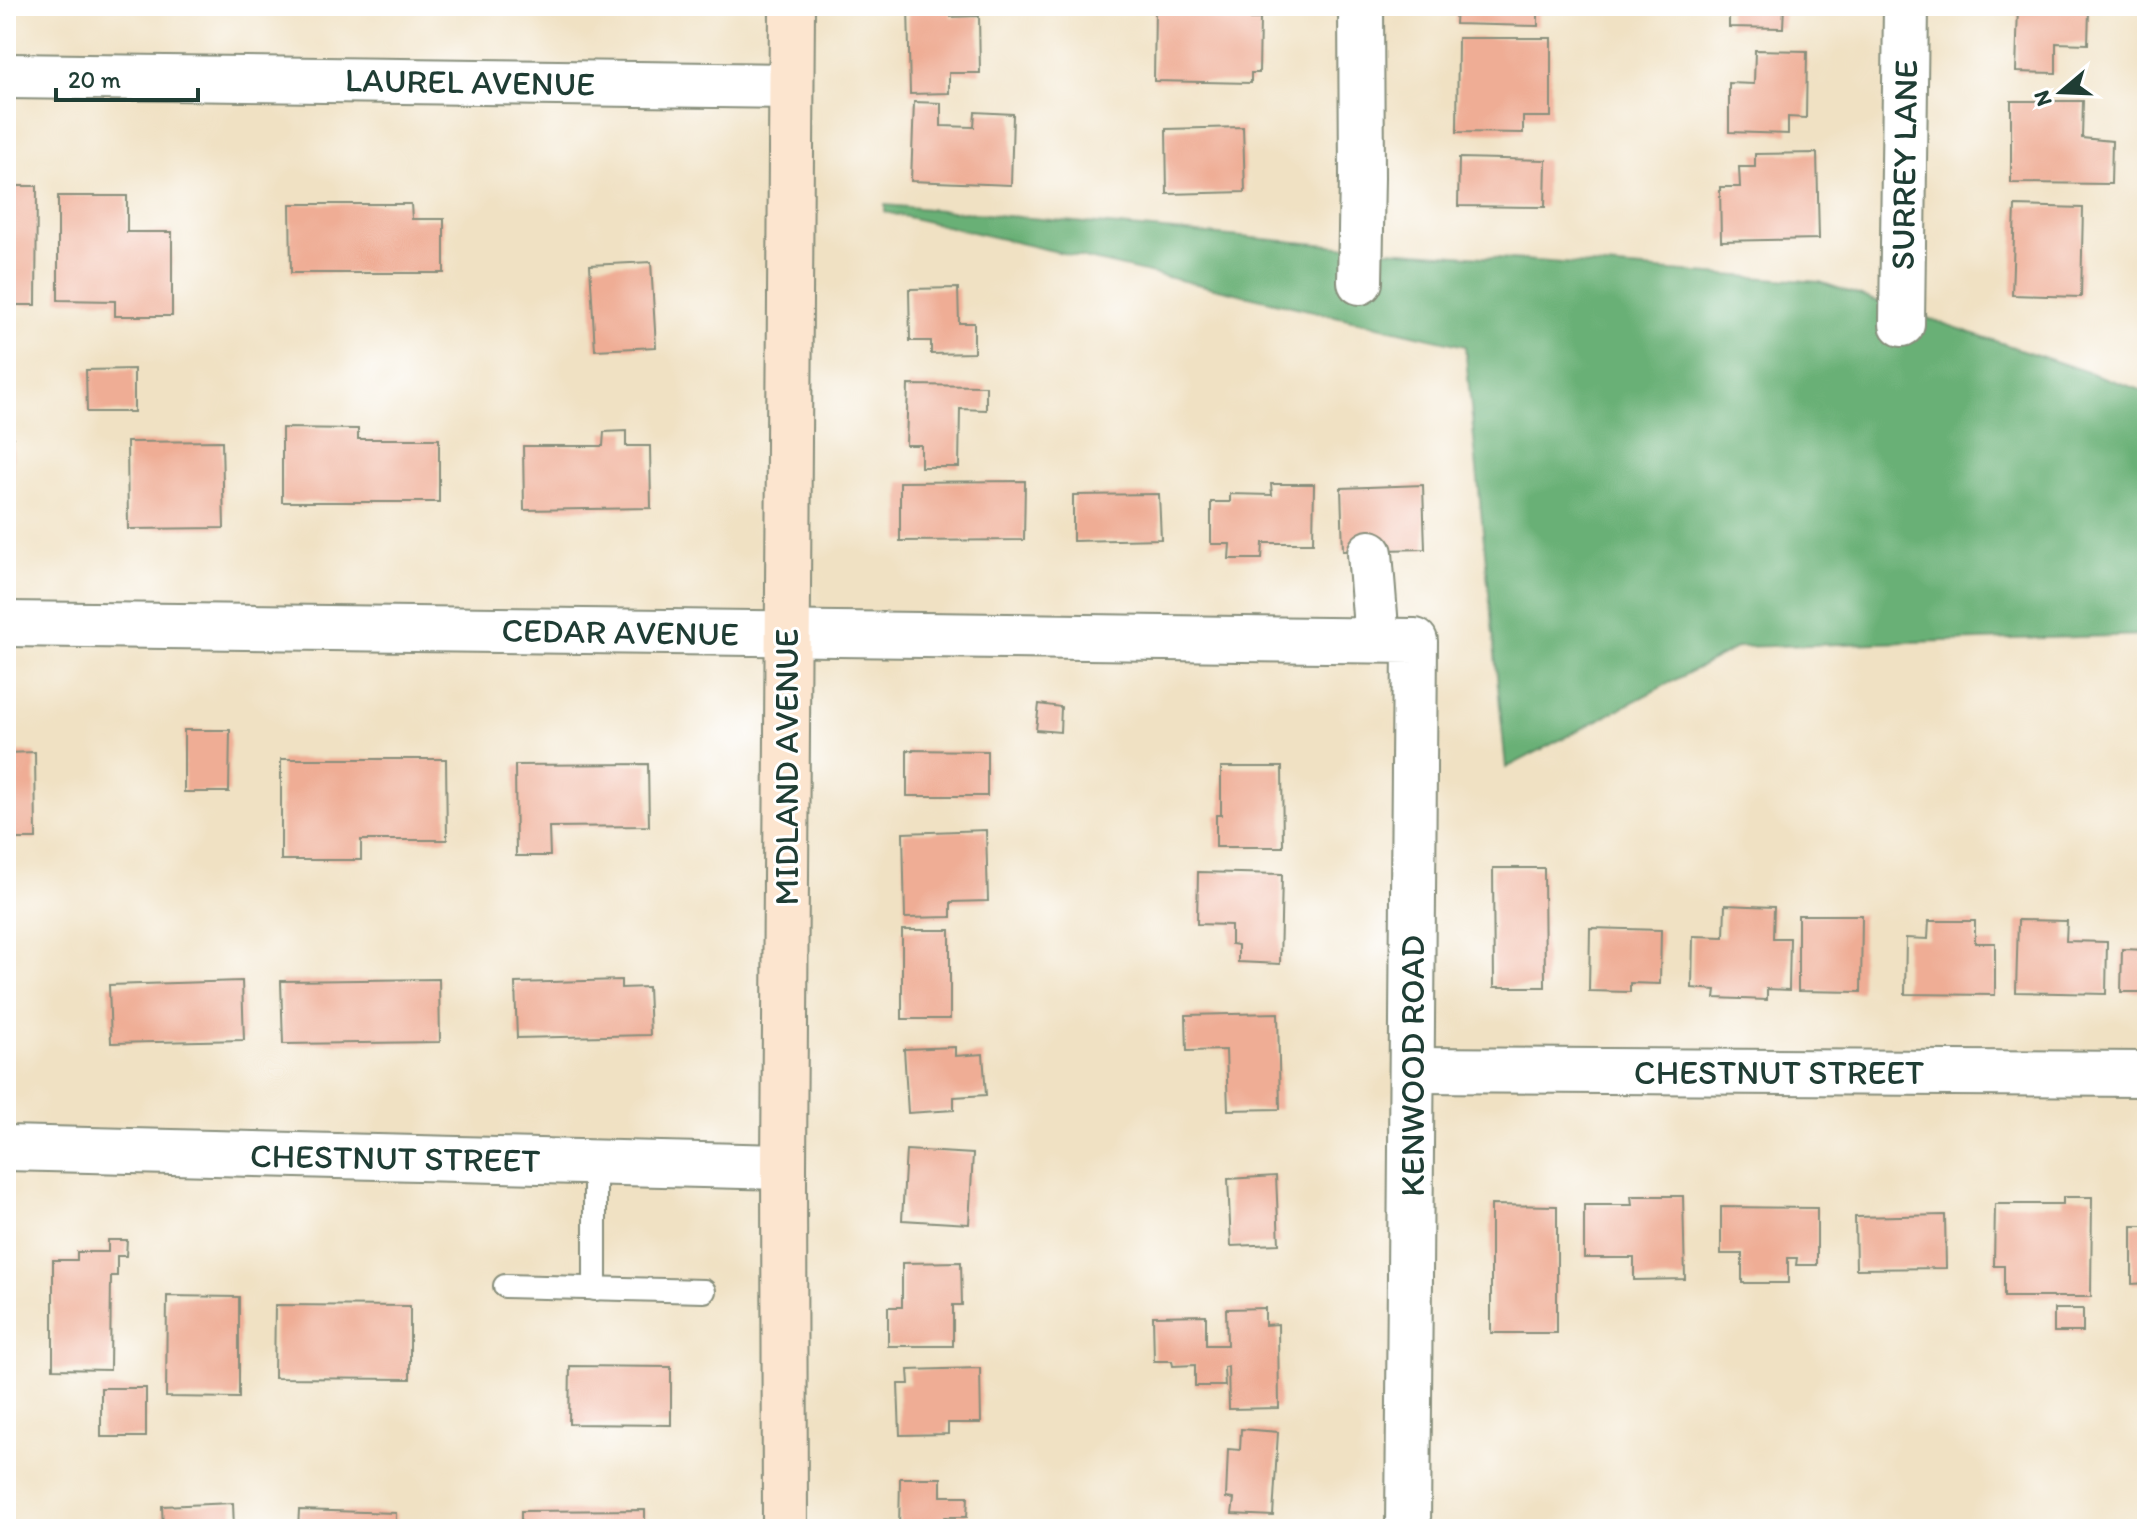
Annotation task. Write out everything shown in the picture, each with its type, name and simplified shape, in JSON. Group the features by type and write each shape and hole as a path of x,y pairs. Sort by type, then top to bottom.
{"street":[{"name":"MIDLAND AVENUE","path":"785,1529 786,635 792,6"},
{"path":"1360,282 1361,6"},
{"name":"SURREY LANE","path":"1902,324 1906,6"},
{"name":"LAUREL AVENUE","path":"6,76 791,86"},
{"path":"1370,553 1377,640"},
{"name":"CEDAR AVENUE","path":"6,624 1377,640"},
{"name":"KENWOOD ROAD","path":"1377,640 1415,641 1408,1529"},
{"name":"CHESTNUT STREET","path":"1412,1070 2147,1074"},
{"name":"CHESTNUT STREET","path":"6,1148 784,1167"}],"lane":[{"path":"595,1162 595,1289"},
{"path":"505,1286 704,1291"}],"green space":[{"path":"885,205 1374,249 1820,282 2147,392 2147,635 1738,647 1506,768 1465,346 885,212"}],"building":[{"path":"908,6 951,6 951,17 979,16 980,73 949,73 949,93 910,94"},
{"path":"1155,6 1250,6 1250,19 1260,19 1259,73 1251,73 1251,83 1154,81"},
{"path":"1456,6 1538,6 1538,26 1455,24"},
{"path":"1729,6 1784,6 1783,28 1729,27"},
{"path":"2018,6 2063,6 2063,10 2089,10 2088,44 2056,43 2056,73 2016,72"},
{"path":"1458,38 1551,38 1551,117 1523,117 1523,133 1457,132"},
{"path":"1755,50 1807,51 1806,118 1788,117 1788,134 1729,132 1729,83 1754,84"},
{"path":"2011,101 2083,101 2082,138 2112,141 2111,184 2011,183"},
{"path":"914,102 941,103 941,126 974,127 975,112 1013,114 1011,185 911,181"},
{"path":"1243,127 1245,192 1167,194 1166,129"},
{"path":"1817,153 1819,239 1721,241 1720,187 1740,187 1739,167 1755,167 1755,154"},
{"path":"1459,158 1546,160 1545,207 1458,206"},
{"path":"6,186 37,186 36,305 6,305"},
{"path":"58,196 127,196 127,232 172,232 172,316 115,316 115,301 58,300"},
{"path":"290,204 411,204 412,219 444,219 444,273 291,273"},
{"path":"2015,206 2083,208 2081,297 2012,295"},
{"path":"651,262 656,347 595,350 590,265"},
{"path":"958,288 959,323 974,323 974,353 931,354 931,341 910,341 909,289"},
{"path":"134,369 134,412 87,412 86,370"},
{"path":"908,385 986,386 986,410 960,409 959,467 921,467 921,445 906,445"},
{"path":"282,428 358,429 358,439 439,439 439,502 282,502"},
{"path":"626,431 626,446 650,446 651,508 524,510 523,446 603,446 604,432"},
{"path":"6,438 13,438 13,493 6,492"},
{"path":"222,441 224,528 128,529 127,442"},
{"path":"1025,481 1024,540 900,541 900,482"},
{"path":"1271,484 1314,484 1313,543 1263,543 1262,559 1229,559 1230,544 1211,544 1211,502 1230,502 1230,494 1272,495"},
{"path":"1423,485 1425,549 1343,551 1341,488"},
{"path":"1159,494 1161,539 1073,541 1073,495"},
{"path":"1039,704 1061,707 1060,732 1036,730"},
{"path":"184,730 230,730 229,792 184,792"},
{"path":"907,750 987,751 987,796 907,796"},
{"path":"35,752 36,839 6,839 6,753"},
{"path":"281,759 446,759 447,840 361,840 361,860 281,860"},
{"path":"648,764 649,826 549,827 550,856 516,856 515,765"},
{"path":"1221,767 1282,767 1283,847 1216,847 1216,815 1221,815"},
{"path":"986,830 988,901 951,902 951,917 905,918 903,833"},
{"path":"1493,868 1544,868 1545,987 1494,987"},
{"path":"1198,872 1282,874 1280,964 1238,962 1238,945 1231,944 1231,925 1197,924"},
{"path":"1725,905 1774,907 1773,938 1790,938 1789,990 1767,989 1767,1000 1715,998 1716,990 1692,988 1693,936 1724,937"},
{"path":"1798,915 1862,915 1861,992 1798,991"},
{"path":"2018,920 2067,921 2066,941 2107,942 2106,994 2016,992"},
{"path":"1929,921 1975,921 1975,943 1995,943 1995,995 1905,994 1906,938 1928,939"},
{"path":"1590,928 1661,930 1660,984 1630,983 1630,992 1589,991"},
{"path":"902,930 950,930 950,1019 902,1019"},
{"path":"2122,949 2147,950 2147,992 2121,992"},
{"path":"439,979 440,1042 283,1044 281,981"},
{"path":"621,980 621,988 648,987 650,1035 517,1038 515,983"},
{"path":"242,981 244,1040 111,1043 109,985"},
{"path":"1278,1013 1280,1109 1228,1110 1226,1050 1187,1051 1186,1015"},
{"path":"955,1047 955,1056 983,1054 986,1095 954,1097 954,1110 908,1113 904,1049"},
{"path":"906,1150 973,1154 969,1224 902,1220"},
{"path":"1276,1176 1279,1244 1231,1246 1228,1179"},
{"path":"1631,1196 1683,1196 1685,1279 1634,1280 1634,1258 1584,1258 1584,1205 1632,1205"},
{"path":"2063,1197 2092,1197 2091,1297 2004,1297 2004,1266 1994,1266 1995,1204 2063,1204"},
{"path":"1491,1205 1557,1206 1557,1333 1491,1333"},
{"path":"1721,1207 1817,1208 1817,1265 1796,1265 1797,1258 1788,1258 1788,1283 1742,1283 1742,1254 1721,1254"},
{"path":"1945,1215 1946,1268 1856,1269 1855,1217"},
{"path":"2132,1226 2147,1226 2147,1283 2132,1284"},
{"path":"108,1240 127,1240 126,1256 117,1256 117,1276 111,1276 110,1370 53,1369 53,1260 77,1260 77,1252 108,1252"},
{"path":"961,1262 962,1305 953,1305 953,1346 888,1346 888,1307 902,1307 902,1263"},
{"path":"167,1296 239,1297 239,1398 166,1397"},
{"path":"275,1305 410,1306 410,1379 274,1378"},
{"path":"1265,1308 1265,1325 1278,1324 1279,1408 1229,1409 1228,1366 1224,1367 1225,1386 1195,1386 1195,1365 1173,1366 1172,1361 1154,1361 1153,1316 1206,1315 1206,1345 1227,1345 1226,1309"},
{"path":"2054,1309 2083,1309 2083,1332 2054,1332"},
{"path":"570,1366 671,1367 671,1425 569,1424"},
{"path":"980,1368 981,1423 948,1423 948,1434 900,1435 898,1384 909,1384 908,1370"},
{"path":"101,1388 146,1388 146,1437 101,1437"},
{"path":"1241,1429 1278,1432 1273,1516 1232,1514 1234,1499 1226,1498 1228,1449 1240,1450"},
{"path":"900,1478 941,1478 941,1496 968,1496 967,1517 945,1517 945,1529 899,1529"},
{"path":"233,1503 234,1529 163,1529 162,1506"},
{"path":"299,1510 396,1513 396,1529 298,1529"},
{"path":"645,1510 645,1529 521,1529 521,1511"},
{"path":"64,1524 113,1525 113,1529 63,1529"}]}
